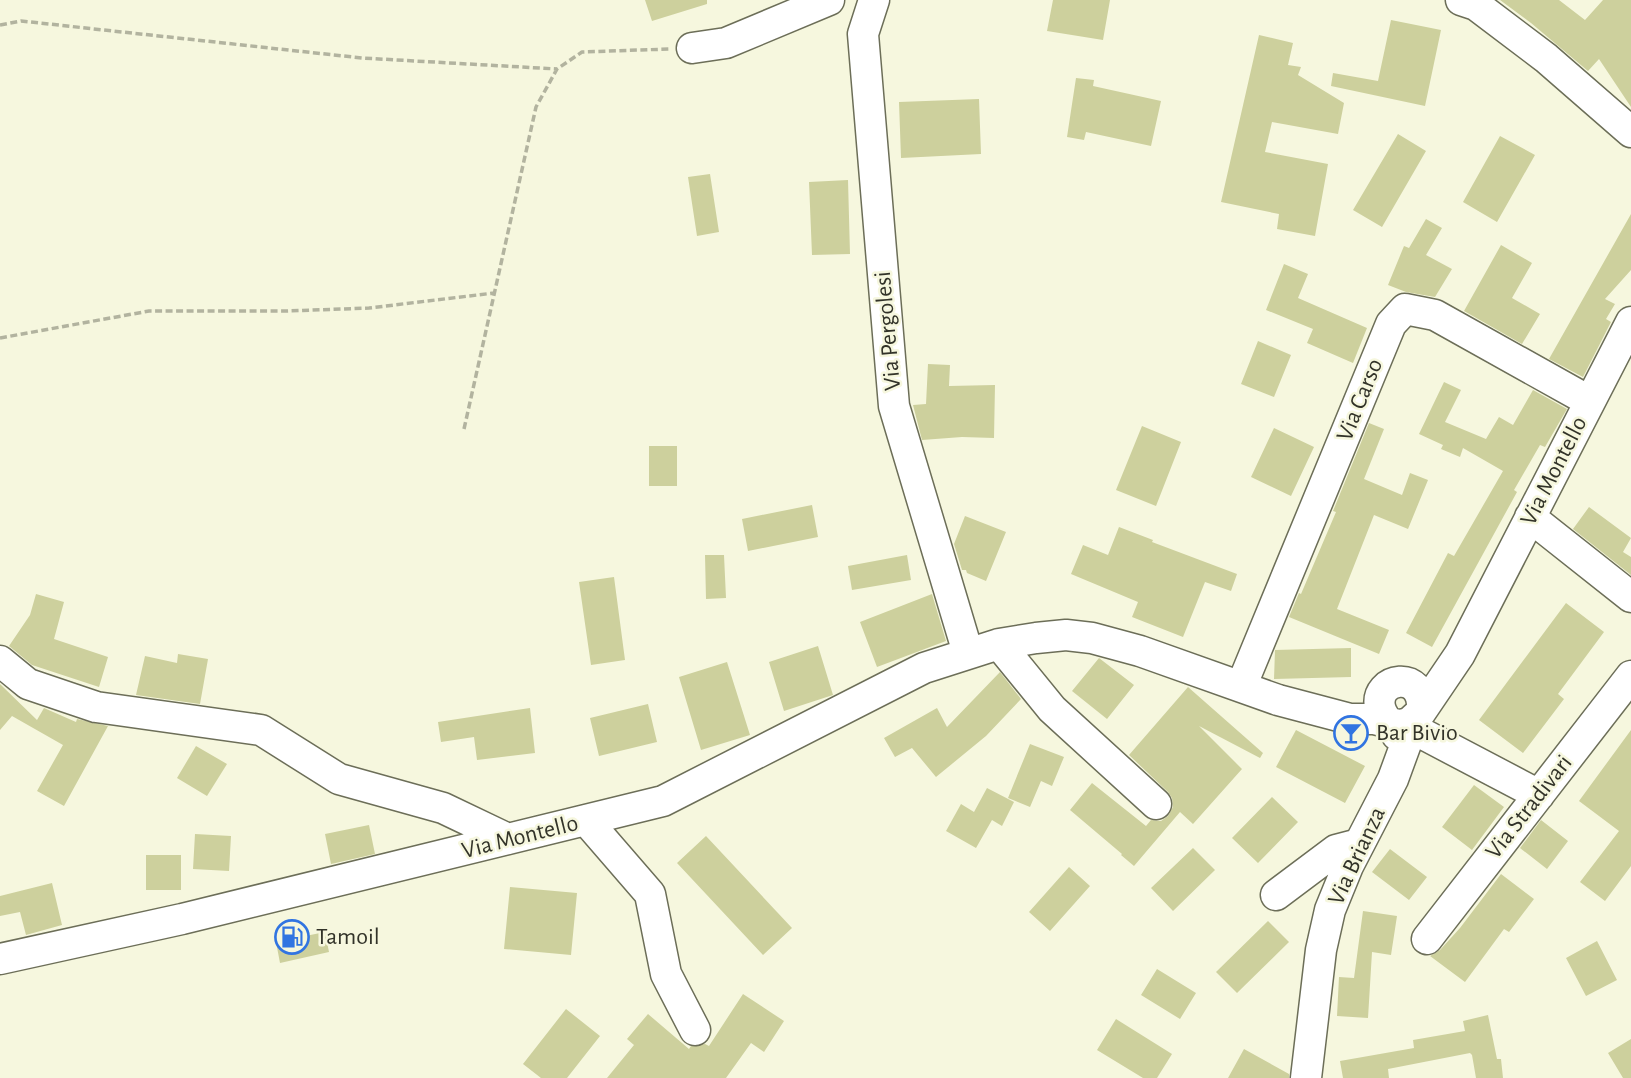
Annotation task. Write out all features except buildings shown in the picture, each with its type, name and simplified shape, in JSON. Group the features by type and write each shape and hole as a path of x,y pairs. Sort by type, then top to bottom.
{"street":[{"path":"692,48 726,43 830,0"},
{"name":"Via Pergolesi","path":"874,0 863,34 894,407 968,653"},
{"path":"1461,0 1476,5 1546,58 1631,132"},
{"name":"Via Carso","path":"1241,687 1391,324 1405,309 1435,314 1589,401"},
{"name":"Via Montello","path":"5,959 638,809 677,796 924,668 999,644 1066,635 1092,638 1140,651 1278,700 1350,719 1410,727 1449,672 1631,322"},
{"path":"1530,517 1631,597"},
{"name":"Via Montello","path":"1311,708 1358,700 1422,671 1476,619"},
{"path":"999,644 1052,709 1156,804"},
{"path":"0,661 28,684 96,707 261,730 339,779 443,808 508,839"},
{"name":"Via Stradivari","path":"1427,939 1631,676"},
{"path":"1410,727 1422,698 1419,691 1414,685 1392,686 1380,696 1380,709 1410,727 1539,795"},
{"name":"Via Brianza","path":"1306,1078 1321,950 1335,895 1384,799 1410,727"},
{"path":"586,820 650,894 666,974 695,1030"},
{"path":"1276,895 1336,850 1359,844"}],"path":[{"path":"0,25 21,21 362,58 556,69"},
{"path":"464,429 536,107 556,69 582,52 692,48"},
{"path":"0,338 149,311 369,308 494,293"}],"place":[{"name":"Bar Bivio","path":"1351,733"},
{"name":"Tamoil","path":"292,937"}]}
